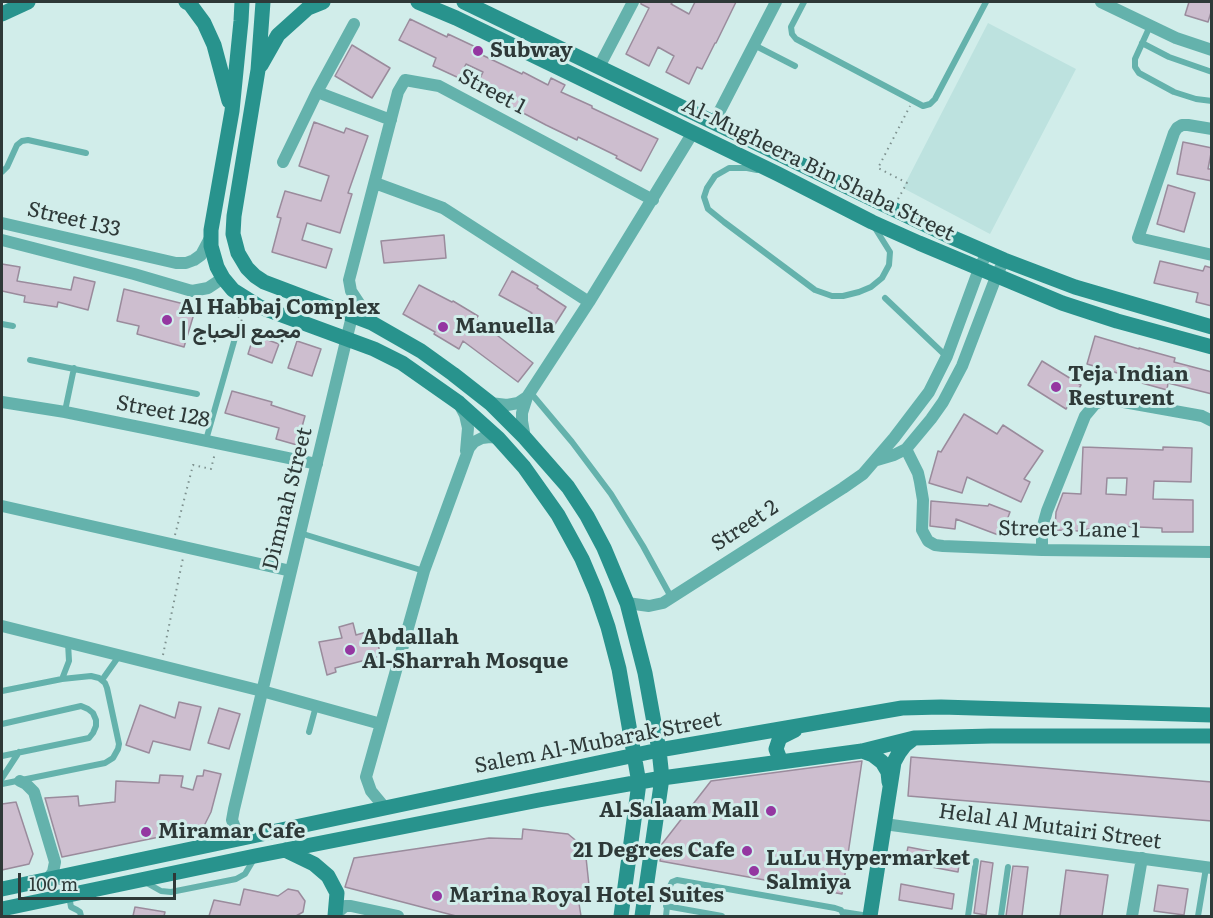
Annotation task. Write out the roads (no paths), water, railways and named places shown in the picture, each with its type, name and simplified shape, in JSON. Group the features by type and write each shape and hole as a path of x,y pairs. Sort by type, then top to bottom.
{"main road":[{"path":"2,14 28,2"},
{"path":"186,2 204,23 214,45 232,111"},
{"path":"242,2 232,111 210,238 217,267 223,278 238,294 260,307 374,349 402,363 459,403 498,438 524,468 558,515 582,559 608,627 619,669 639,783 621,916"},
{"path":"263,2 258,70 234,216 233,234 238,253 247,268 264,282 372,323 421,351 453,374 490,404 525,438 568,487 587,516 604,548 627,603 645,673 663,778 642,916"},
{"path":"258,70 278,35 308,8 323,2"},
{"name":"Al-Mugheera Bin Shaba Street","path":"418,2 456,18 778,174 872,222 996,277 1062,303 1117,321 1212,347"},
{"name":"Al-Mugheera Bin Shaba Street","path":"464,2 893,210 987,253 1123,303 1212,327"},
{"name":"Salem Al-Mubarak Street","path":"2,890 659,750 902,708 941,707 1212,715"},
{"path":"781,762 776,748 779,740 809,724"},
{"path":"2,909 539,800 663,778 862,751 914,738 1212,736"},
{"path":"870,916 894,762 905,745 914,738"},
{"path":"862,751 882,762 888,772 890,784"},
{"path":"539,800 546,790 545,782 540,776"},
{"path":"285,850 314,864 328,876 337,893 335,915"}],"street":[{"path":"599,67 633,2"},
{"path":"714,122 776,2"},
{"path":"1101,2 1176,38 1212,50"},
{"path":"283,162 354,24"},
{"name":"Street 1","path":"372,323 349,285 398,92 405,80 439,86 653,200"},
{"path":"317,92 391,120"},
{"path":"1212,129 1188,125 1177,128 1138,238 1212,255"},
{"path":"525,438 522,413 529,394 693,134"},
{"path":"375,183 443,208 589,302"},
{"name":"Street 133","path":"2,223 186,263 201,255 210,238"},
{"name":"Street 133","path":"2,240 192,291 208,288 223,278"},
{"name":"Street 2","path":"627,603 649,606 663,603 863,474 877,460 929,392 947,357 987,253"},
{"name":"Street 133","path":"134,274 138,265 138,254"},
{"name":"Street 2","path":"877,460 906,449 931,419 962,366 1004,260"},
{"name":"Dimnah Street","path":"248,838 236,830 232,815 352,316"},
{"path":"490,404 518,403 529,394"},
{"path":"1042,550 1042,529 1047,511 1085,416 1095,404 1107,399 1203,416 1212,421"},
{"name":"Street 128","path":"2,402 65,412 317,464"},
{"path":"459,403 468,428 465,455"},
{"path":"385,808 371,791 366,777 424,571 465,455 474,442 482,438 498,438"},
{"name":"Street 3 Lane 1","path":"906,449 920,482 923,500 922,530 928,541 939,546 1212,552"},
{"path":"2,506 291,571"},
{"path":"2,626 262,691 381,724"},
{"path":"20,781 26,783 34,792 55,862 53,872 47,880"},
{"name":"Helal Al Mutairi Street","path":"884,824 1209,868"},
{"path":"1132,916 1142,858"},
{"path":"335,915 345,906 351,906 398,916"}],"lane":[{"path":"804,2 791,27 796,39 923,106 933,102 986,2"},
{"path":"1150,26 1135,63 1139,73 1174,92 1212,101"},
{"path":"1142,43 1183,63 1212,72"},
{"path":"754,45 795,66"},
{"path":"2,172 22,141 28,140 86,153"},
{"path":"778,174 747,168 729,168 716,176 707,188 704,197 708,209 723,222 815,290 832,296 843,296 871,287 882,278 889,265 890,252 872,222"},
{"path":"885,298 947,357"},
{"path":"2,324 13,326"},
{"path":"212,442 237,331"},
{"path":"30,360 197,394"},
{"path":"65,412 74,368"},
{"path":"529,394 572,442 611,495 671,597"},
{"path":"300,533 424,571"},
{"path":"62,679 69,662 68,643"},
{"path":"102,680 119,656"},
{"path":"2,691 62,679 95,676 102,680 107,688 119,744 113,758 105,763 2,784"},
{"path":"309,732 316,705"},
{"path":"2,756 89,738 96,726 93,713 81,706 3,722"},
{"path":"2,778 19,752"},
{"path":"968,916 976,861"},
{"path":"1001,916 1008,867"},
{"path":"1198,916 1209,868"},
{"path":"666,916 670,885 677,880 835,908 844,914 870,916"},
{"path":"69,895 71,907 81,916"},
{"path":"666,906 722,916"}],"place":[{"name":"Subway","path":"478,51"},
{"name":"Al Habbaj Complex | مجمع الحباج","path":"167,320"},
{"name":"Manuella","path":"443,327"},
{"name":"Teja Indian Resturent","path":"1056,387"},
{"name":"Abdallah Al-Sharrah Mosque","path":"350,650"},
{"name":"Al-Salaam Mall","path":"771,811"},
{"name":"Miramar Cafe","path":"146,832"},
{"name":"21 Degrees Cafe","path":"747,851"},
{"name":"LuLu Hypermarket Salmiya","path":"754,871"},
{"name":"Marina Royal Hotel Suites","path":"437,896"}]}
